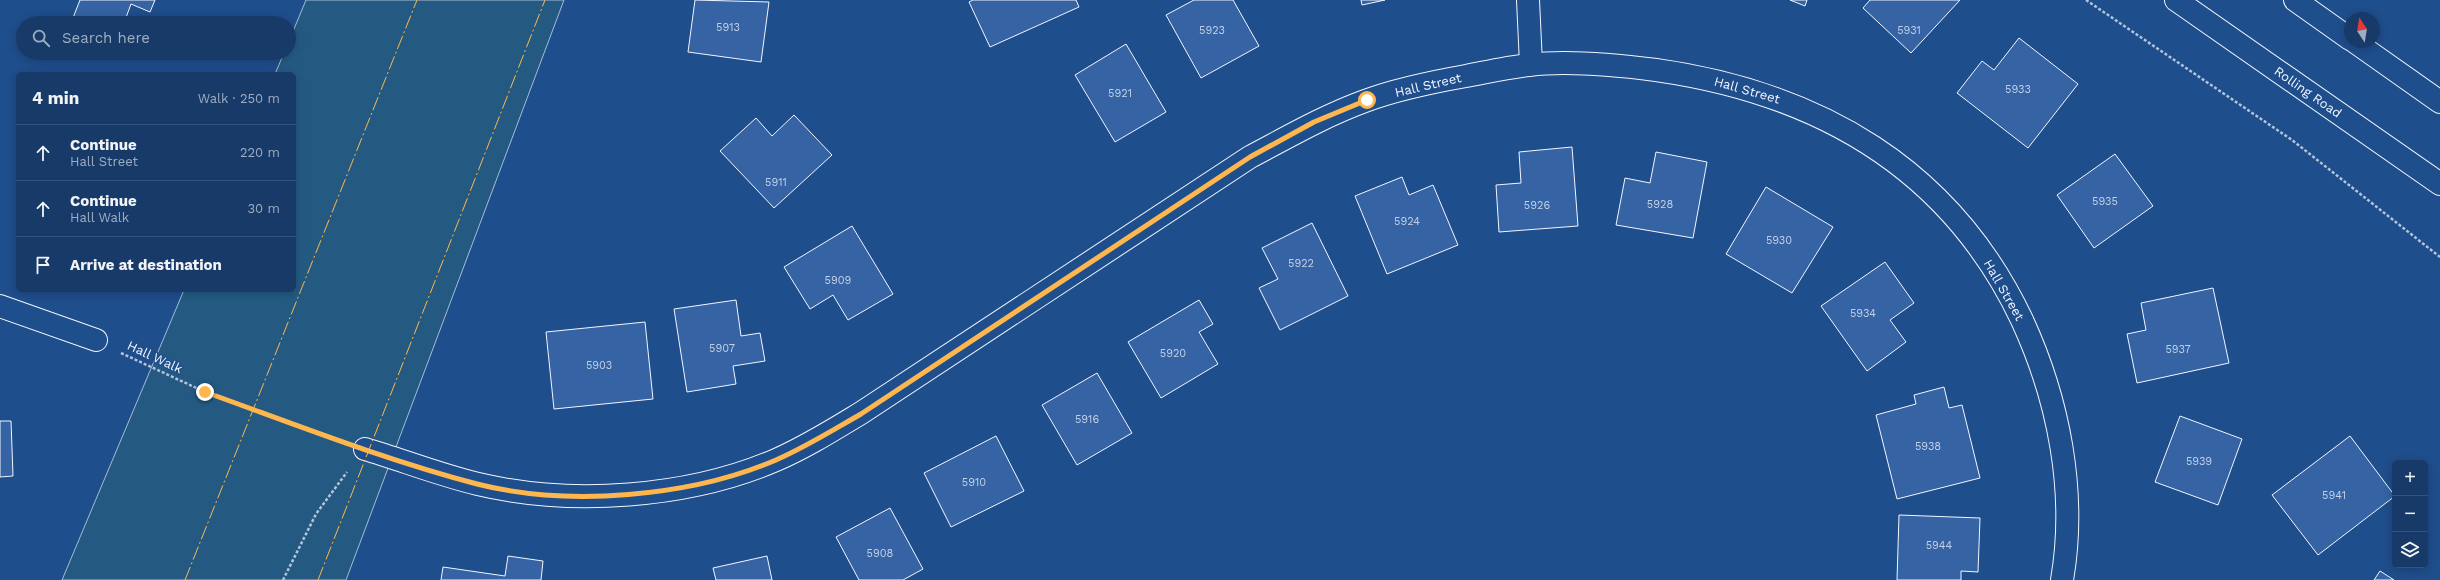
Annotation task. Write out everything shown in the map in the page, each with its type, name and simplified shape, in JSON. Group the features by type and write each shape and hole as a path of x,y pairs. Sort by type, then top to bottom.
{"street":[{"path":"1528,0 1531,64"},
{"name":"Rolling Road","path":"2176,0 2440,184"},
{"path":"2295,0 2344,35"},
{"path":"2363,48 2440,102"},
{"name":"Hall Street","path":"365,449 478,484 535,493 609,496 664,490 741,473 814,442 861,414 1250,157 1314,122 1367,100 1423,84 1531,64 1613,64 1696,76 1754,90 1800,106 1844,128 1890,157 1923,184 1956,219 1990,262 2012,298 2035,348 2052,400 2062,446 2067,494 2067,550 2062,580"},
{"path":"0,306 96,340"}],"path":[{"path":"2086,0 2292,140 2440,257"},
{"name":"Hall Walk","path":"96,340 205,392 365,449"},
{"path":"284,580 316,514 365,449"}],"shaded area":[{"path":"306,0 564,0 346,580 62,580 183,292 296,292 296,72 276,72 281,60 296,60 296,24"}],"building":[{"path":"80,0 155,0 150,12 131,4 127,16 74,16"},
{"path":"695,0 769,2 761,62 688,52"},
{"path":"973,0 1076,0 1079,7 990,47 969,2"},
{"path":"1194,0 1233,0 1259,46 1201,78 1166,15"},
{"path":"1361,0 1385,0 1362,5"},
{"path":"1790,0 1807,0 1805,6"},
{"path":"1870,0 1960,0 1911,53 1863,8"},
{"path":"2019,38 2078,84 2028,148 1957,93 1982,61 1994,70"},
{"path":"1126,44 1166,112 1115,142 1075,75"},
{"path":"794,115 832,155 774,208 720,151 756,118 772,136"},
{"path":"1572,147 1578,226 1499,232 1496,185 1521,183 1519,152"},
{"path":"1656,152 1707,162 1693,238 1616,225 1625,178 1650,183"},
{"path":"2115,154 2153,206 2094,248 2057,195"},
{"path":"1402,177 1409,195 1433,185 1458,245 1387,274 1355,196"},
{"path":"1766,187 1833,227 1792,293 1726,254"},
{"path":"1312,223 1348,296 1280,330 1259,288 1278,279 1262,248"},
{"path":"852,226 893,294 848,320 833,295 810,309 784,267"},
{"path":"1885,262 1914,303 1890,320 1906,342 1867,371 1821,306"},
{"path":"2213,288 2229,363 2137,383 2127,334 2146,330 2141,303"},
{"path":"736,300 741,336 760,333 765,361 733,366 736,384 687,392 674,309"},
{"path":"1199,300 1213,324 1199,332 1218,364 1161,398 1128,342"},
{"path":"645,322 653,399 554,409 546,332"},
{"path":"1097,373 1132,433 1077,465 1042,405"},
{"path":"1944,387 1949,408 1962,405 1980,478 1897,499 1876,415 1916,404 1914,395"},
{"path":"2180,416 2242,439 2218,505 2155,482"},
{"path":"0,421 11,421 13,476 0,477"},
{"path":"996,436 1024,491 951,527 924,473"},
{"path":"2350,436 2392,492 2392,498 2318,555 2272,495"},
{"path":"890,508 923,569 903,580 859,580 836,537"},
{"path":"1899,515 1980,518 1978,572 1961,571 1961,580 1897,580"},
{"path":"508,556 543,561 541,580 441,580 443,567 505,576"},
{"path":"767,556 772,580 716,580 713,568"},
{"path":"2380,571 2394,580 2374,580"}],"power":[{"path":"185,580 417,0"},
{"path":"318,580 545,0"}],"route":[{"path":"205,392 365,449 478,484 535,493 609,496 672,490 741,473 775,460 814,442 861,414 1011,313 1250,157 1314,122 1367,100"}]}
